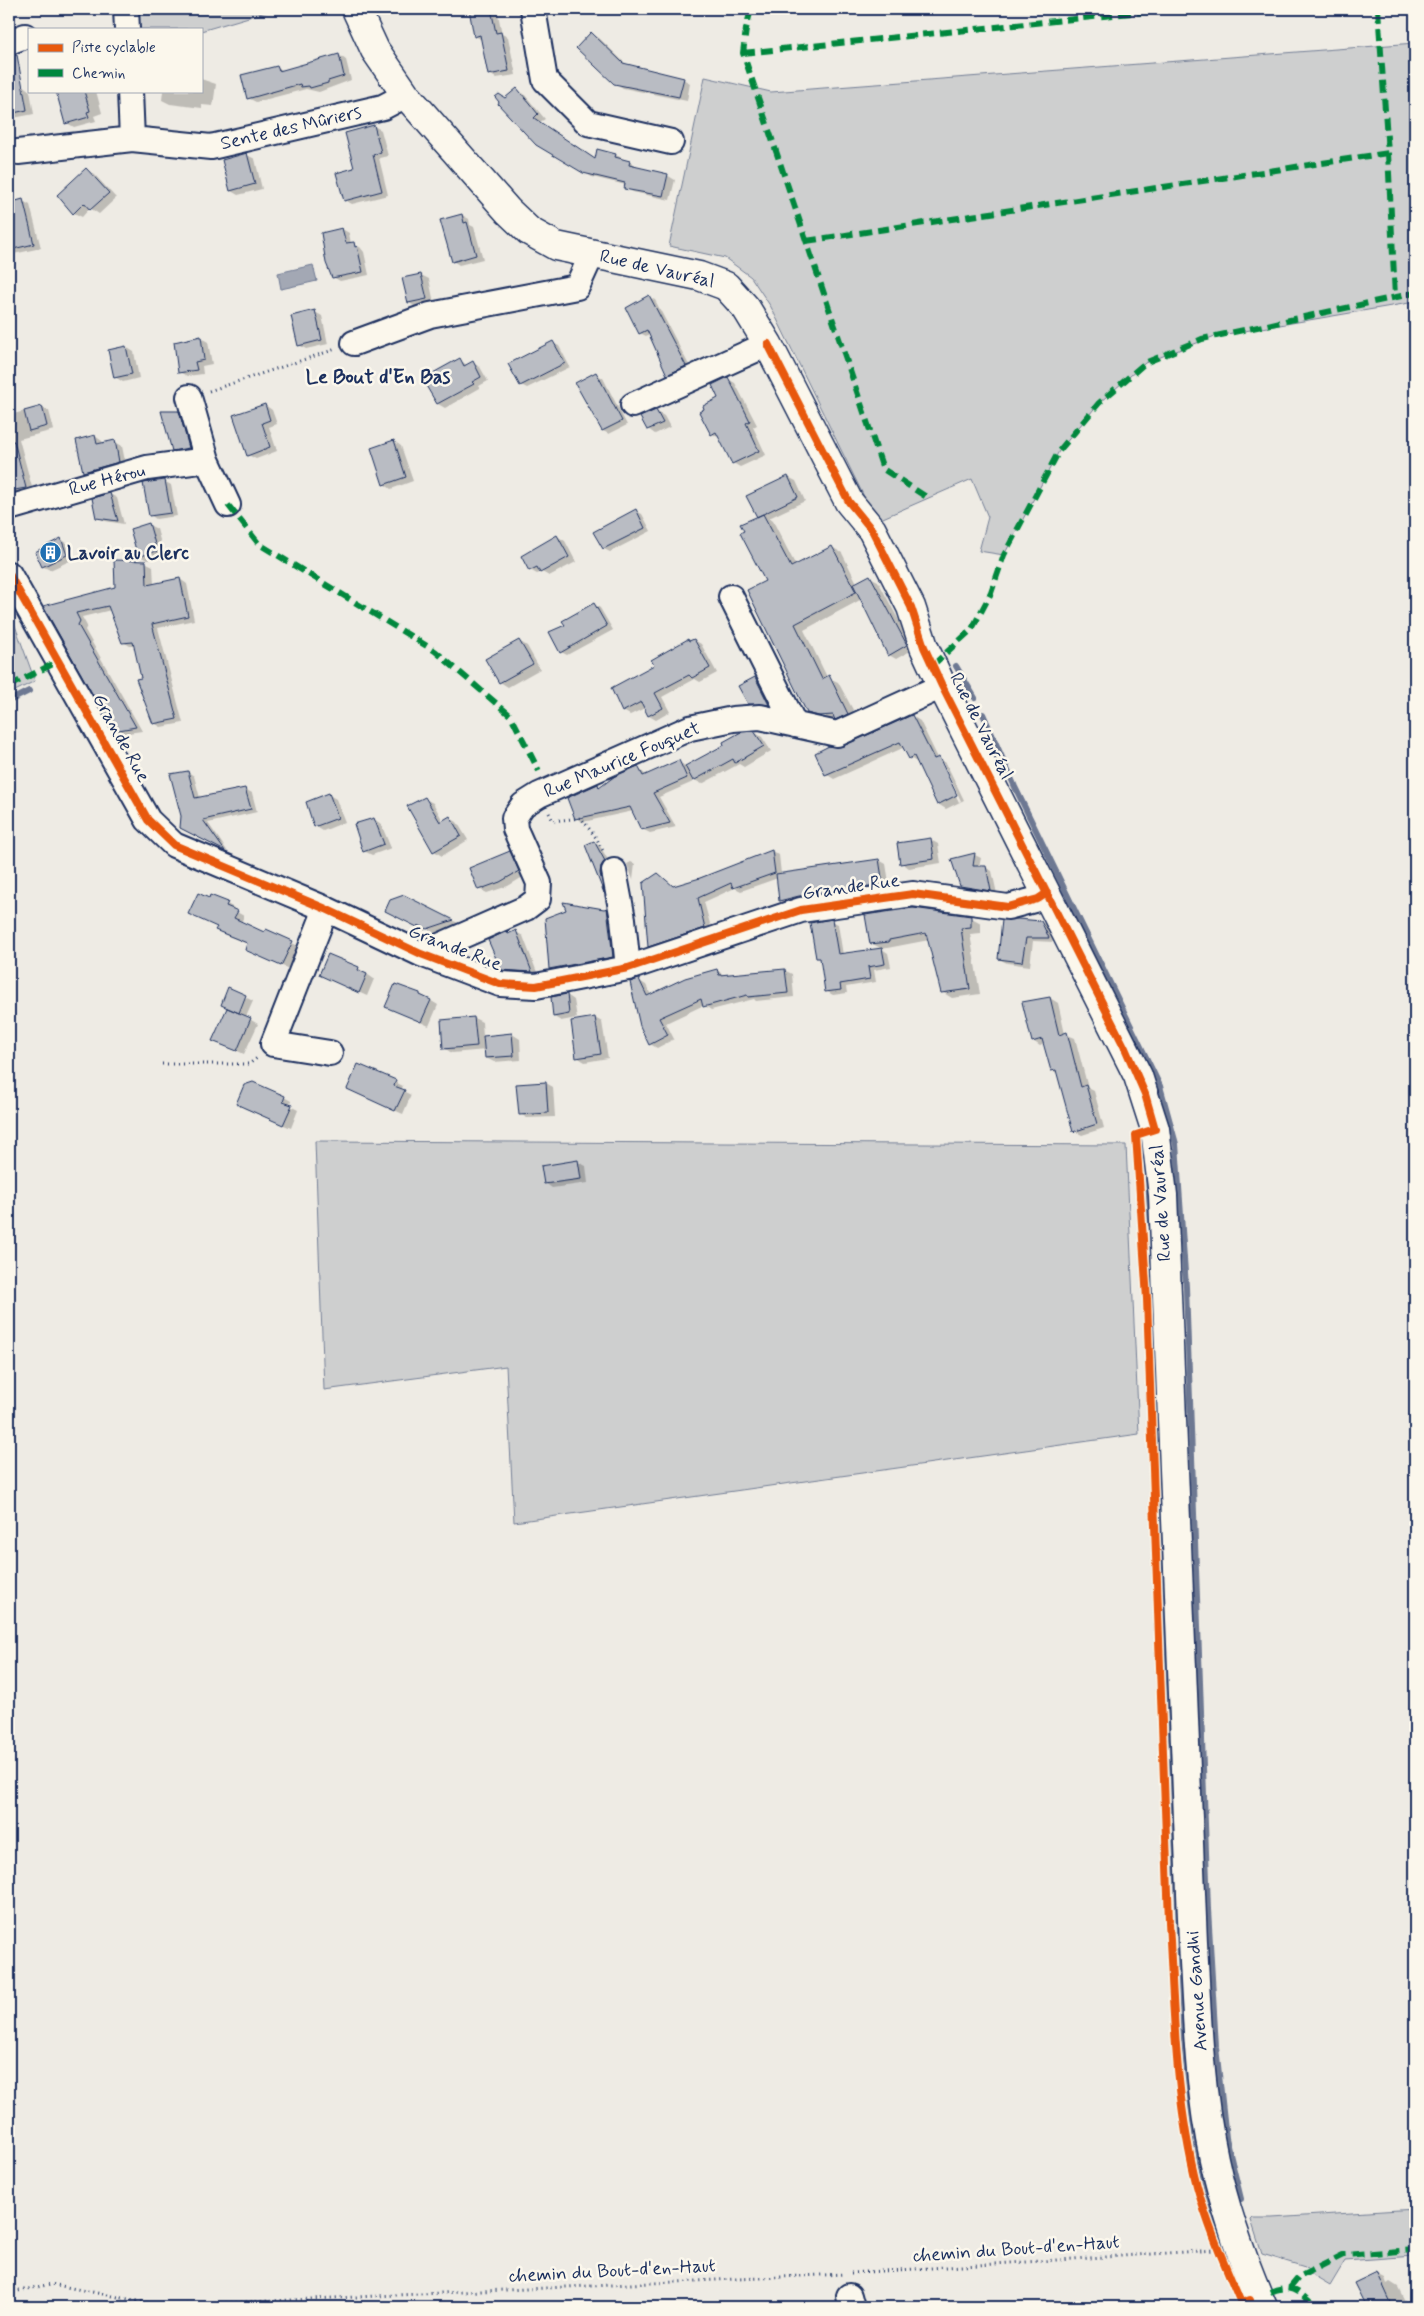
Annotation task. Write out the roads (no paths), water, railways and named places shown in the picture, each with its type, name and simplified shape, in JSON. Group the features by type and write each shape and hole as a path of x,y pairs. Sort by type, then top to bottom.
{"main road":[{"name":"Rue de Vauréal","path":"356,9 375,50 406,95 508,211 529,232 556,246 699,276 726,286 746,308 768,344 849,502 872,530 911,607 924,647 942,686 1138,1076 1151,1111 1158,1145 1164,1195 1182,1665"},
{"name":"Avenue Gandhi","path":"1182,1665 1195,1974 1207,2110 1214,2158 1227,2211 1263,2307"}],"street":[{"path":"126,9 127,28"},
{"path":"534,9 545,80 588,122 671,142"},
{"path":"130,92 132,139"},
{"name":"Sente des Mûriers","path":"18,152 132,139 211,147 383,107 406,95"},
{"path":"354,343 430,316 577,287 592,254"},
{"path":"633,405 768,344"},
{"path":"189,397 207,460 228,505"},
{"name":"Rue Hérou","path":"9,508 147,468 207,460"},
{"name":"Grande Rue","path":"9,574 148,820 174,844 326,909 422,954 500,984 536,986 628,968 801,910 913,894 1008,907 1038,899 1047,893"},
{"path":"731,597 795,724"},
{"name":"Rue Maurice Fouquet","path":"422,954 526,908 538,899 539,882 515,829 514,818 522,805 539,795 690,728 733,719 760,717 837,734 942,686"},
{"path":"614,871 623,919 628,968"},
{"path":"326,909 273,1044 330,1053"}],"waterway":[{"path":"956,666 975,698"},
{"path":"9,701 29,691"},
{"path":"983,714 1015,787 1160,1086 1176,1144 1186,1287 1208,1909 1216,2047 1226,2138 1241,2199"},
{"path":"1148,1179 1151,1224"},
{"path":"1158,1411 1183,2029 1192,2116 1202,2172 1209,2200 1228,2255"}],"place":[{"name":"Lavoir au Clerc","path":"51,553"}],"district":[{"name":"Le Bout d'En Bas","path":"378,377"}]}
